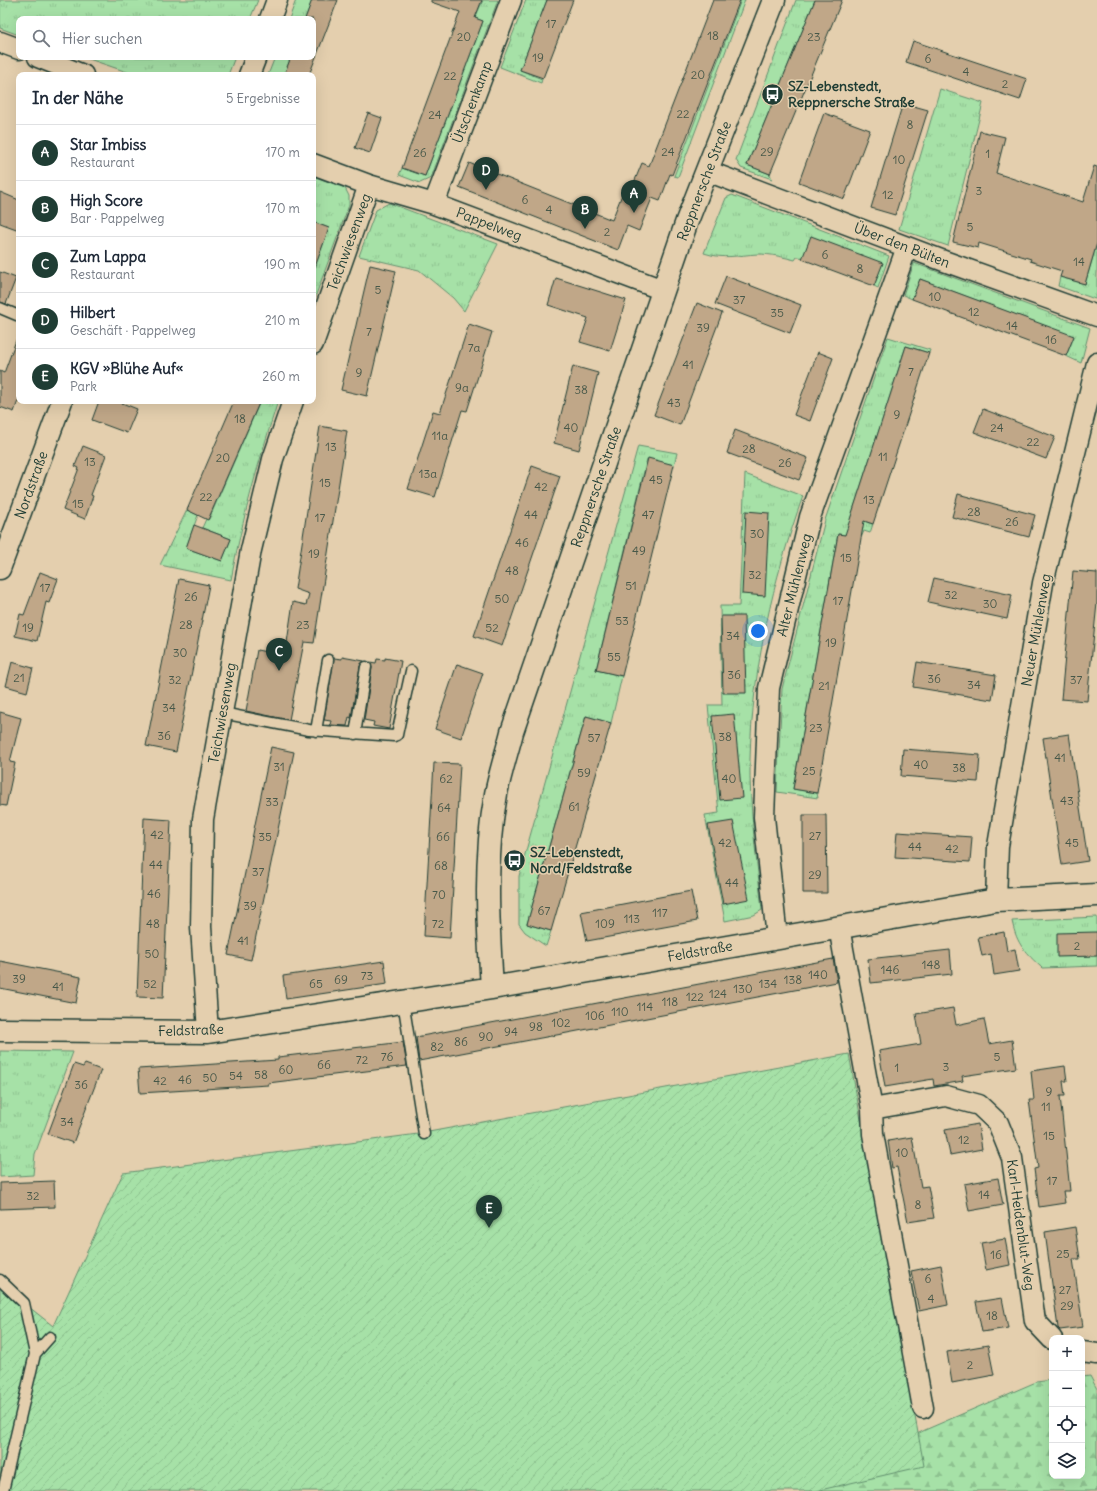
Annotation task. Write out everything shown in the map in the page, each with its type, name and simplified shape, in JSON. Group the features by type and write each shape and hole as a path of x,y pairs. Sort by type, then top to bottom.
{"street":[{"path":"271,16 277,0"},
{"name":"Ütschenkamp","path":"434,204 511,0"},
{"name":"Reppnersche Straße","path":"492,988 486,903 490,839 496,794 514,725 687,221 774,0"},
{"path":"0,42 16,48"},
{"path":"46,60 76,72"},
{"path":"250,72 255,60"},
{"name":"Pappelweg","path":"316,165 369,185 434,204 663,290"},
{"name":"Über den Bülten","path":"707,171 907,247 1097,316"},
{"name":"Teichwiesenweg","path":"316,335 369,185"},
{"name":"Alter Mühlenweg","path":"778,938 764,817 769,688 810,517 907,247"},
{"name":"Neuer Mühlenweg","path":"996,900 998,846 1043,583 1097,363"},
{"name":"Nordstraße","path":"0,569 61,404"},
{"name":"Teichwiesenweg","path":"208,1032 200,927 203,819 251,550 273,459 292,404"},
{"name":"Feldstraße","path":"0,1030 208,1032 492,988 839,926 996,900 1097,896"},
{"path":"839,926 872,1109 873,1134 923,1408"},
{"name":"Karl-Heidenblut-Weg","path":"872,1109 946,1096 979,1105 998,1123 1012,1158 1035,1321 1049,1336"},
{"path":"1085,1352 1097,1354"}],"lane":[{"path":"0,308 16,315"},
{"path":"316,730 328,660"},
{"path":"355,734 366,667"},
{"path":"222,713 316,730 390,737 397,735 411,671"},
{"path":"403,1001 424,1134"},
{"path":"0,1280 24,1303 35,1354 3,1491"},
{"path":"35,1354 50,1337"}],"green space":[{"path":"0,0 258,0 251,16 16,16 16,34 0,28"},
{"path":"296,0 312,0 306,16 290,16"},
{"path":"483,0 498,0 431,178 420,183 399,175 402,168 425,176 483,21 475,18"},
{"path":"526,0 547,0 520,70 542,79 541,83 500,67"},
{"path":"741,0 745,0 678,177 674,176"},
{"path":"796,0 815,0 747,165 770,174 772,179 741,168 736,160"},
{"path":"92,60 234,60 229,72 127,72"},
{"path":"274,60 290,60 285,72 269,72"},
{"path":"940,89 983,103 948,246 899,229"},
{"path":"316,177 345,188 349,196 349,205 316,295 316,264 329,228 316,223"},
{"path":"732,195 889,256 878,288 874,286 882,264 797,257 795,260 763,254 725,257 704,253 726,198"},
{"path":"389,203 498,244 464,311 453,298 419,270 359,256 376,210"},
{"path":"1097,243 1097,293 1095,299 1058,286 1060,277 1085,284"},
{"path":"914,263 1090,328 1081,363 1066,356 1074,337 920,279 912,299 903,295"},
{"path":"888,337 930,350 929,353 906,346 851,517 873,524 870,533 864,531 861,538 838,534 793,789 817,793 818,798 777,792 782,689 825,520"},
{"path":"259,404 277,404 264,445 240,535 231,580 160,565 187,510 198,515 186,548 222,561 231,539 202,528 206,519 209,519"},
{"path":"638,446 677,453 674,465 647,459 596,670 622,676 611,723 586,716 527,924 551,931 546,946 525,932 519,924 519,876"},
{"path":"745,474 803,496 782,560 774,592 766,625 755,692 750,778 762,910 754,915 725,921 705,815 719,813 708,705 722,705 720,606 739,606"},
{"path":"1097,917 1097,966 1042,968 1022,948 1016,936 1012,921"},
{"path":"0,1051 73,1052 35,1154 33,1175 0,1177"},
{"path":"849,1054 924,1466 816,1491 0,1491 0,1284 53,1326 123,1173 418,1134"},
{"path":"1090,1376 1097,1389 1097,1491 804,1491 925,1430 1036,1382 1049,1380 1049,1479 1085,1479 1085,1377"}],"building":[{"path":"312,0 338,0 316,57 316,16 306,16"},
{"path":"431,0 482,0 475,18 483,21 425,176 402,168 460,12 431,2"},
{"path":"547,0 573,0 543,78 520,70"},
{"path":"713,0 740,0 672,175 670,174 660,201 652,198 639,231 627,226 618,250 459,187 469,163 612,220 625,187 631,190 642,163 649,166"},
{"path":"815,0 842,0 770,174 747,165"},
{"path":"913,41 1027,79 1020,100 906,62"},
{"path":"290,60 315,60 310,72 285,72"},
{"path":"903,103 928,110 895,215 871,208"},
{"path":"368,113 382,118 370,153 355,148"},
{"path":"824,113 870,130 844,199 799,182"},
{"path":"980,131 1005,137 996,173 1083,202 1094,166 1097,167 1097,243 1085,284 1060,277 1062,271 1030,261 1031,259 979,243 978,248 953,242"},
{"path":"0,192 16,199 16,229 0,223"},
{"path":"316,223 329,228 316,264"},
{"path":"811,236 883,263 874,286 802,259"},
{"path":"370,265 396,271 367,396 341,390"},
{"path":"0,272 16,278 6,304 0,302"},
{"path":"726,276 801,305 790,333 715,304"},
{"path":"556,278 626,300 610,351 580,342 588,318 548,305"},
{"path":"920,279 1074,336 1066,356 912,299"},
{"path":"697,303 722,313 680,425 654,415"},
{"path":"469,324 492,332 467,411 462,410 435,497 408,489 433,411 440,413"},
{"path":"16,340 17,404 14,412 0,407 0,371 4,373"},
{"path":"906,346 929,353 873,524 864,521 817,793 793,789 838,534 845,535"},
{"path":"818,352 833,358 810,421 794,415"},
{"path":"573,366 598,373 579,450 554,443"},
{"path":"98,404 124,404 137,409 127,433 92,420"},
{"path":"233,404 259,404 208,520 187,510"},
{"path":"983,409 1055,437 1046,459 974,432"},
{"path":"320,426 347,431 314,643 304,642 289,720 246,711 257,650 285,656 293,602 306,605 309,594 295,589"},
{"path":"735,430 808,458 799,480 727,453"},
{"path":"83,446 106,455 91,495 93,496 85,519 63,510 79,468 75,466"},
{"path":"648,458 674,465 622,676 596,670"},
{"path":"532,466 560,476 502,646 474,636"},
{"path":"958,494 1035,515 1029,537 952,517"},
{"path":"746,511 769,513 765,596 742,594"},
{"path":"194,525 231,539 222,561 186,548"},
{"path":"1073,571 1097,573 1097,603 1087,701 1061,699"},
{"path":"40,572 58,579 49,603 46,602 37,641 15,636 20,614 24,615"},
{"path":"934,578 1012,595 1007,619 928,602"},
{"path":"179,579 209,585 176,752 146,746"},
{"path":"721,616 744,616 746,693 723,693"},
{"path":"342,657 364,661 360,666 351,718 349,717 347,726 330,725 331,721 324,720 334,658 342,659"},
{"path":"385,658 401,661 389,729 373,726 374,722 364,720 372,668 370,662 376,663 377,659 385,660"},
{"path":"12,662 33,668 27,692 6,686"},
{"path":"917,662 996,675 992,700 913,687"},
{"path":"457,664 483,673 461,738 435,729"},
{"path":"0,712 21,718 10,762 15,763 6,806 0,805"},
{"path":"734,714 742,798 720,800 712,716"},
{"path":"586,716 611,723 551,931 527,924"},
{"path":"1069,734 1088,861 1062,865 1043,738"},
{"path":"271,747 294,752 251,960 228,955"},
{"path":"903,749 980,755 978,782 901,776"},
{"path":"434,763 460,764 450,938 424,936"},
{"path":"803,815 826,815 827,893 803,893"},
{"path":"144,818 171,820 163,998 137,997"},
{"path":"733,821 749,899 723,904 708,825"},
{"path":"897,832 972,837 970,862 895,857"},
{"path":"691,891 697,921 587,941 581,912"},
{"path":"1004,932 1007,951 1015,949 1019,971 994,975 991,954 982,956 978,937"},
{"path":"1097,932 1097,956 1057,957 1057,933"},
{"path":"950,950 952,974 871,983 868,959"},
{"path":"833,959 837,982 419,1061 416,1037"},
{"path":"0,961 81,977 76,1003 0,988"},
{"path":"384,961 387,984 286,999 283,976"},
{"path":"953,1008 956,1025 984,1019 989,1044 1012,1040 1016,1068 962,1076 963,1081 934,1086 933,1079 885,1087 879,1051 921,1044 916,1014"},
{"path":"403,1042 407,1066 268,1083 268,1085 140,1093 138,1069 278,1060 278,1057"},
{"path":"74,1064 83,1067 85,1064 101,1070 73,1143 48,1134"},
{"path":"1065,1066 1067,1081 1063,1081 1065,1096 1060,1096 1070,1191 1063,1191 1065,1203 1039,1207 1034,1169 1038,1168 1029,1100 1034,1100 1031,1071"},
{"path":"978,1124 982,1149 950,1155 945,1130"},
{"path":"912,1137 921,1187 928,1186 934,1218 908,1222 897,1167 892,1168 888,1141"},
{"path":"998,1178 1003,1205 969,1211 964,1184"},
{"path":"54,1181 55,1207 0,1209 0,1183"},
{"path":"1075,1227 1080,1259 1073,1259 1083,1327 1060,1330 1058,1328 1045,1232"},
{"path":"1005,1239 1010,1265 986,1270 981,1243"},
{"path":"941,1265 948,1305 919,1311 911,1271"},
{"path":"1002,1298 1008,1328 982,1332 976,1302"},
{"path":"988,1345 994,1375 952,1383 947,1352"}],"place":[{"name":"SZ-Lebenstedt, Reppnersche Straße","path":"773,94"},
{"name":"Hilbert","path":"486,190"},
{"name":"Star Imbiss","path":"634,213"},
{"name":"High Score","path":"585,229"},
{"name":"Zum Lappa","path":"279,671"},
{"name":"SZ-Lebenstedt, Nord/Feldstraße","path":"515,860"},
{"name":"KGV »Blühe Auf«","path":"489,1228"}]}
